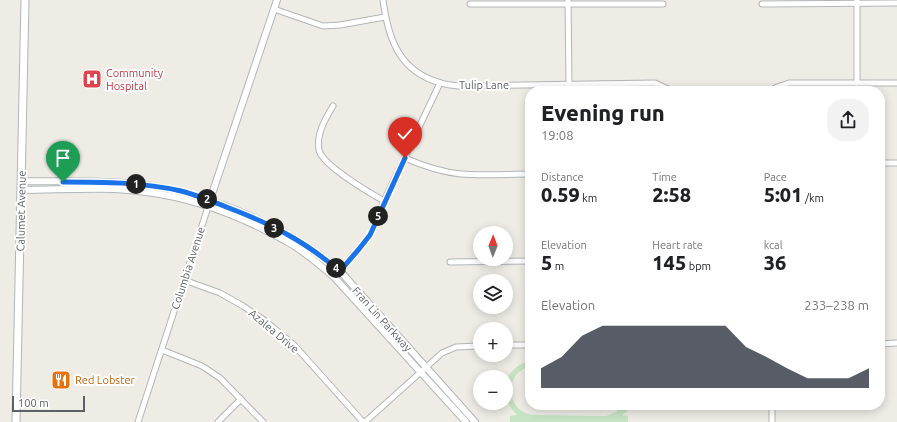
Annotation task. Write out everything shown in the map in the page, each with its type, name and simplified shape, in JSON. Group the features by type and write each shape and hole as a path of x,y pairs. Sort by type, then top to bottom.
{"main road":[{"name":"Calumet Avenue","path":"16,422 25,0"}],"street":[{"name":"Columbia Avenue","path":"138,422 277,0"},
{"name":"Tulip Lane","path":"383,0 385,17 392,40 406,64 424,77 440,84 459,86 655,84 662,86"},
{"path":"857,1 857,83"},
{"path":"762,4 857,1 897,3"},
{"path":"568,2 569,84"},
{"path":"470,4 568,2 663,4"},
{"path":"274,9 323,26 340,25 385,17"},
{"path":"780,86 789,83 897,83"},
{"path":"334,277 370,235 384,201 440,84"},
{"path":"333,106 326,117 318,142 319,152 323,160 358,185 384,201"},
{"path":"405,158 426,167 445,172 463,174 525,174"},
{"path":"885,163 897,163"},
{"name":"Fran Lin Parkway","path":"21,181 110,182 146,185 181,191 210,200 252,217 290,236 317,253 340,271 475,422"},
{"name":"Fran Lin Parkway","path":"21,190 110,190 145,192 179,198 249,222 287,241 312,258 334,277 466,422"},
{"path":"450,262 525,261"},
{"name":"Azalea Drive","path":"184,280 220,293 264,320 294,345 364,422"},
{"path":"885,344 897,343"},
{"path":"513,345 525,345"},
{"path":"364,422 442,352 456,347 473,346"},
{"path":"162,350 202,366 220,378 263,422"},
{"path":"218,422 241,399"},
{"path":"772,410 772,422"}],"green space":[{"path":"525,363 525,368 521,370 513,382 513,370"},
{"path":"513,401 518,408 525,413 535,415 606,416 618,410 628,410 622,415 628,416 628,422 510,422 510,416 517,415 513,410"}],"place":[{"name":"Community Hospital","path":"92,79"},
{"name":"Red Lobster","path":"61,380"}],"route":[{"path":"63,182 110,182 146,185 181,191 210,200 252,217 290,236 317,253 340,271 370,235 384,201 405,158"}]}
